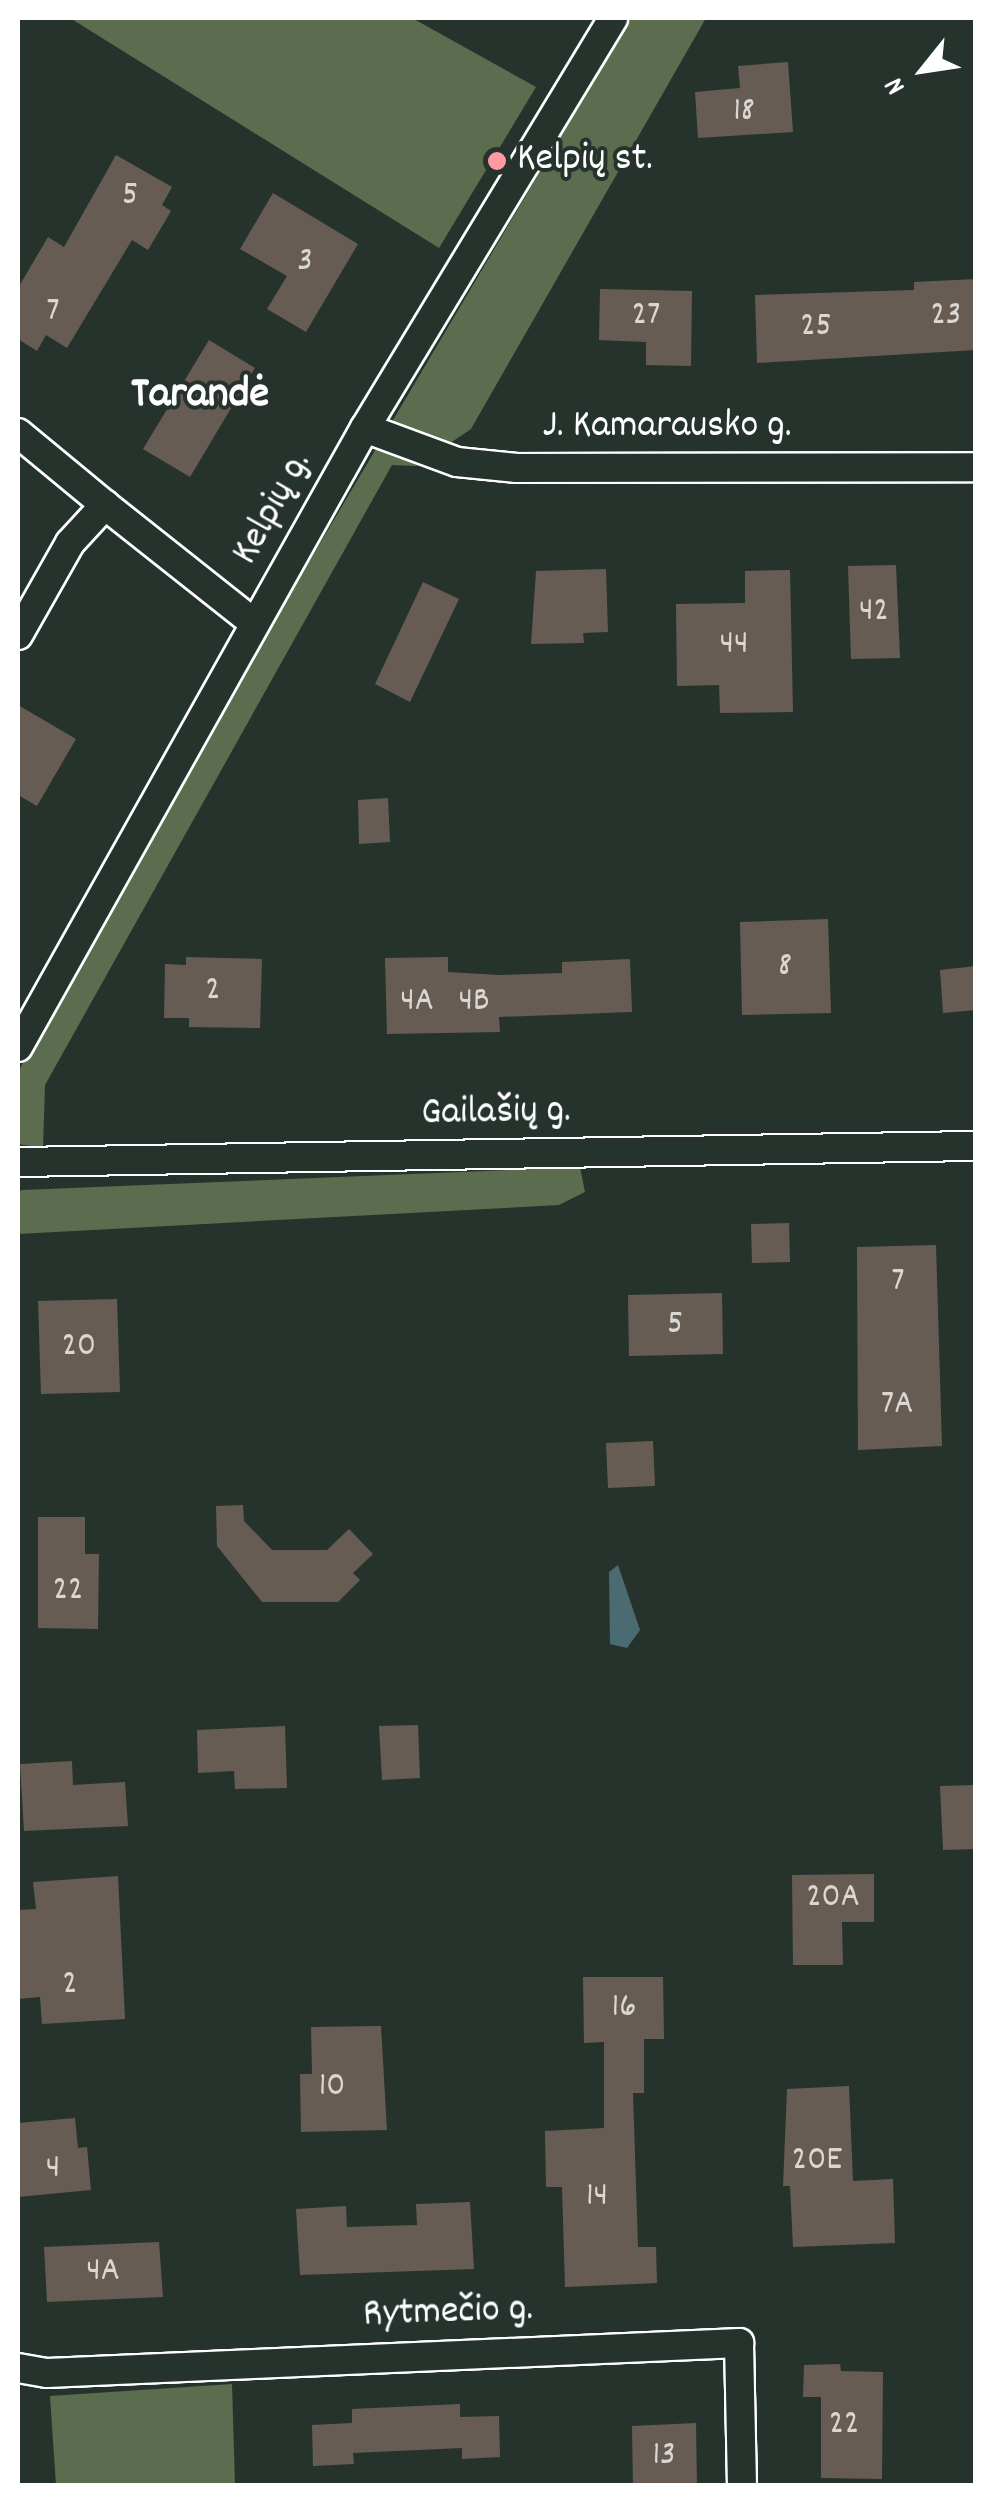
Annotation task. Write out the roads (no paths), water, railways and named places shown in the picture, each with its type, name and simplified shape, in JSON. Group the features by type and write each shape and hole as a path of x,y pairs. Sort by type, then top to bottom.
{"street":[{"name":"Kelpių g.","path":"18,1047 365,428 614,18"},
{"name":"J. Kamarausko g.","path":"365,428 458,462 517,468 976,467"},
{"path":"18,433 254,624"},
{"path":"18,634 70,543 104,505"},
{"name":"Gailašių g.","path":"18,1162 976,1146"},
{"name":"Rytmečio g.","path":"18,2368 47,2373 739,2342 742,2486"}],"water":[{"path":"618,1565 640,1630 627,1648 610,1644 609,1572"}],"place":[{"name":"Kelpių st.","path":"497,161"}],"district":[{"name":"Tarandė","path":"200,397"}]}
